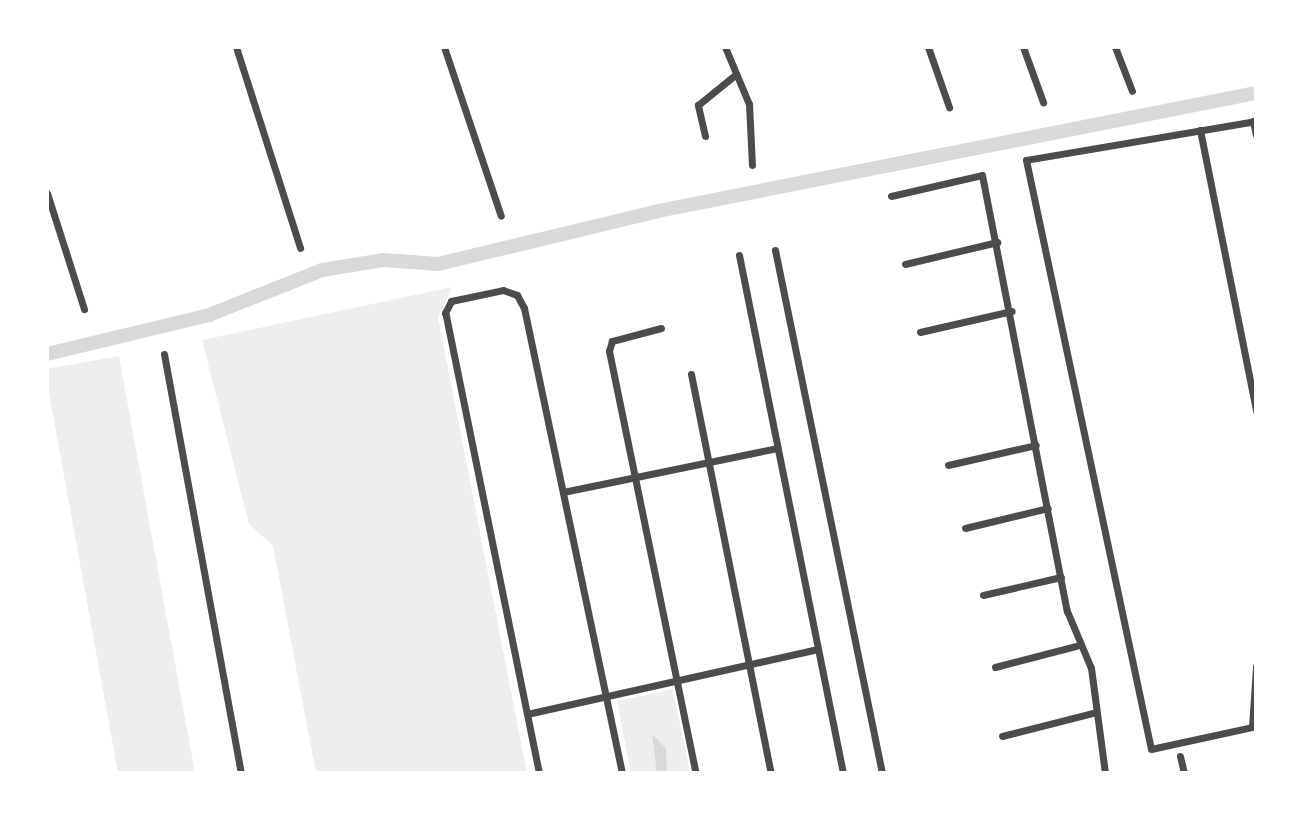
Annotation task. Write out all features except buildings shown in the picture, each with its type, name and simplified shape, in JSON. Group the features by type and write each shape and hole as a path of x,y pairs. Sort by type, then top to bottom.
{"street":[{"path":"236,47 300,248"},
{"path":"444,47 501,216"},
{"path":"725,47 751,113 752,165"},
{"path":"928,47 949,107"},
{"path":"1023,47 1043,102"},
{"path":"1115,47 1132,91"},
{"path":"705,136 698,105 735,75"},
{"path":"1256,135 1254,121 1026,160 1151,749 1252,727 1256,666"},
{"path":"1200,130 1256,411"},
{"path":"891,196 982,175 1012,311 1076,646 1091,668 1093,713 1105,773"},
{"path":"47,193 84,309"},
{"path":"905,264 997,242"},
{"path":"775,250 882,773"},
{"path":"739,255 843,773"},
{"path":"539,773 445,313 451,301 477,295 512,292 524,308 622,773"},
{"path":"920,332 1012,311"},
{"path":"661,328 609,344 696,773"},
{"path":"164,354 241,773"},
{"path":"691,374 771,773"},
{"path":"948,465 1036,445"},
{"path":"563,492 778,448"},
{"path":"965,528 1048,508"},
{"path":"983,595 1061,577"},
{"path":"995,667 1076,646"},
{"path":"527,714 818,649"},
{"path":"1002,736 1093,713"},
{"path":"1180,756 1184,773"}],"shaded area":[{"path":"452,287 438,317 527,773 316,773 273,546 249,524 202,340"},
{"path":"119,356 195,773 118,773 47,382 47,369"},
{"path":"673,689 690,773 631,773 617,701"},
{"path":"652,734 666,748 667,773 657,773"}],"waterway":[{"path":"47,354 209,315 322,270 384,260 438,264 658,211 1256,93"}]}
